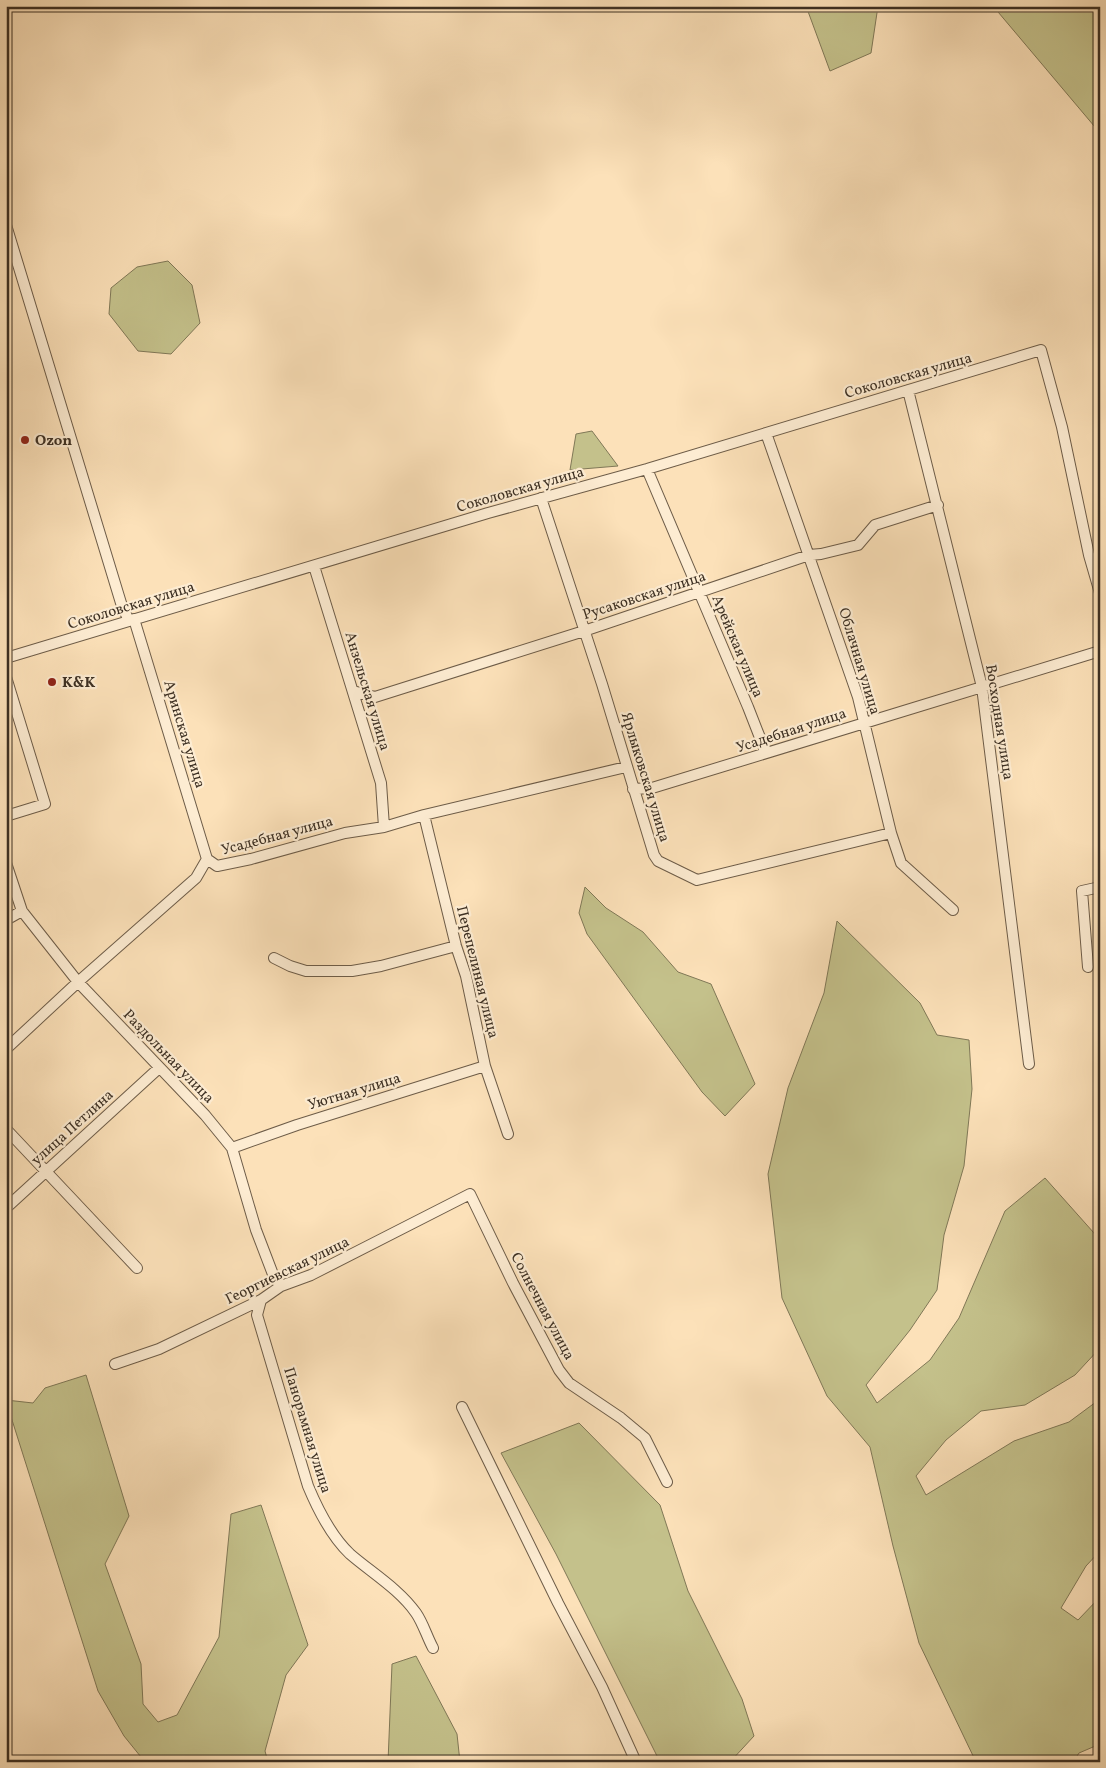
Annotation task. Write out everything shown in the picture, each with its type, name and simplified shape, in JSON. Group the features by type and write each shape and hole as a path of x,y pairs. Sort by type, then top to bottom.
{"street":[{"name":"Аринская улица","path":"6,225 121,603 131,620 206,859"},
{"name":"Соколовская улица","path":"6,658 488,513 647,469 1041,350 1062,427 1089,555 1100,593"},
{"name":"Восходная улица","path":"908,390 982,686 1029,1064"},
{"name":"Облачная улица","path":"766,433 858,697 891,833 901,863 953,910"},
{"name":"Арейская улица","path":"647,469 766,753"},
{"name":"Ярлыковская улица","path":"541,498 602,684 654,855 658,862 696,880 891,833"},
{"name":"Русаковская улица","path":"352,690 375,697 584,631 809,555 858,545 875,525 938,505"},
{"name":"Анзельская улица","path":"314,566 381,783 384,827"},
{"name":"Усадебная улица","path":"633,789 652,788 1100,651"},
{"path":"6,677 45,804 6,816"},
{"name":"Усадебная улица","path":"6,1049 78,982 196,878 206,859 217,866 251,859 345,832 384,827 424,815 626,767"},
{"name":"Перепелиная улица","path":"424,815 456,946 466,976 485,1066 508,1134"},
{"name":"Раздольная улица","path":"6,863 22,911 78,982 205,1115 232,1148 256,1230 274,1277 282,1286"},
{"path":"1088,967 1082,891 1100,887"},
{"path":"6,920 22,911"},
{"path":"274,958 306,971 352,971 381,966 456,946"},
{"name":"Уютная улица","path":"232,1148 297,1125 485,1066"},
{"name":"улица Петлина","path":"6,1208 159,1068"},
{"path":"6,1129 137,1268"},
{"name":"Георгиевская улица","path":"115,1364 159,1349 261,1300 282,1286 310,1275 470,1194"},
{"name":"Солнечная улица","path":"470,1194 513,1283 559,1370 569,1383 621,1418 645,1438 667,1482"},
{"name":"Панорамная улица","path":"261,1300 257,1314 308,1486 317,1508 329,1528 349,1553 388,1584 416,1613 433,1648"},
{"path":"462,1407 558,1603 602,1686 636,1762"}],"shaded area":[{"path":"806,6 878,6 871,53 830,71"},
{"path":"993,6 1100,6 1100,133"},
{"path":"168,261 192,285 200,323 171,354 138,351 109,314 111,288 137,267"},
{"path":"592,431 618,466 570,470 576,434"},
{"path":"585,887 606,908 643,932 678,972 711,984 755,1084 725,1116 702,1092 587,934 579,913"},
{"path":"837,921 920,1003 937,1035 969,1040 972,1089 964,1166 944,1235 937,1290 910,1330 866,1385 877,1403 930,1360 959,1318 1005,1211 1045,1178 1094,1233 1100,1247 1100,1348 1075,1375 1025,1405 981,1411 946,1440 916,1476 926,1495 1014,1441 1069,1422 1100,1399 1100,1551 1086,1566 1061,1608 1078,1620 1100,1597 1100,1744 1079,1753 1073,1762 976,1762 919,1643 893,1546 870,1447 827,1396 782,1298 768,1174 788,1088 824,993"},
{"path":"86,1375 129,1516 105,1564 141,1664 143,1704 158,1722 177,1715 219,1637 231,1514 261,1505 308,1645 286,1675 265,1751 268,1762 145,1762 124,1736 98,1691 6,1401 33,1403 45,1388"},
{"path":"579,1423 660,1505 688,1591 742,1699 754,1736 730,1762 660,1762 556,1554 501,1453"},
{"path":"416,1656 457,1734 460,1762 388,1762 392,1664"}],"place":[{"name":"Ozon","path":"25,440"},
{"name":"K&K","path":"52,682"}]}
